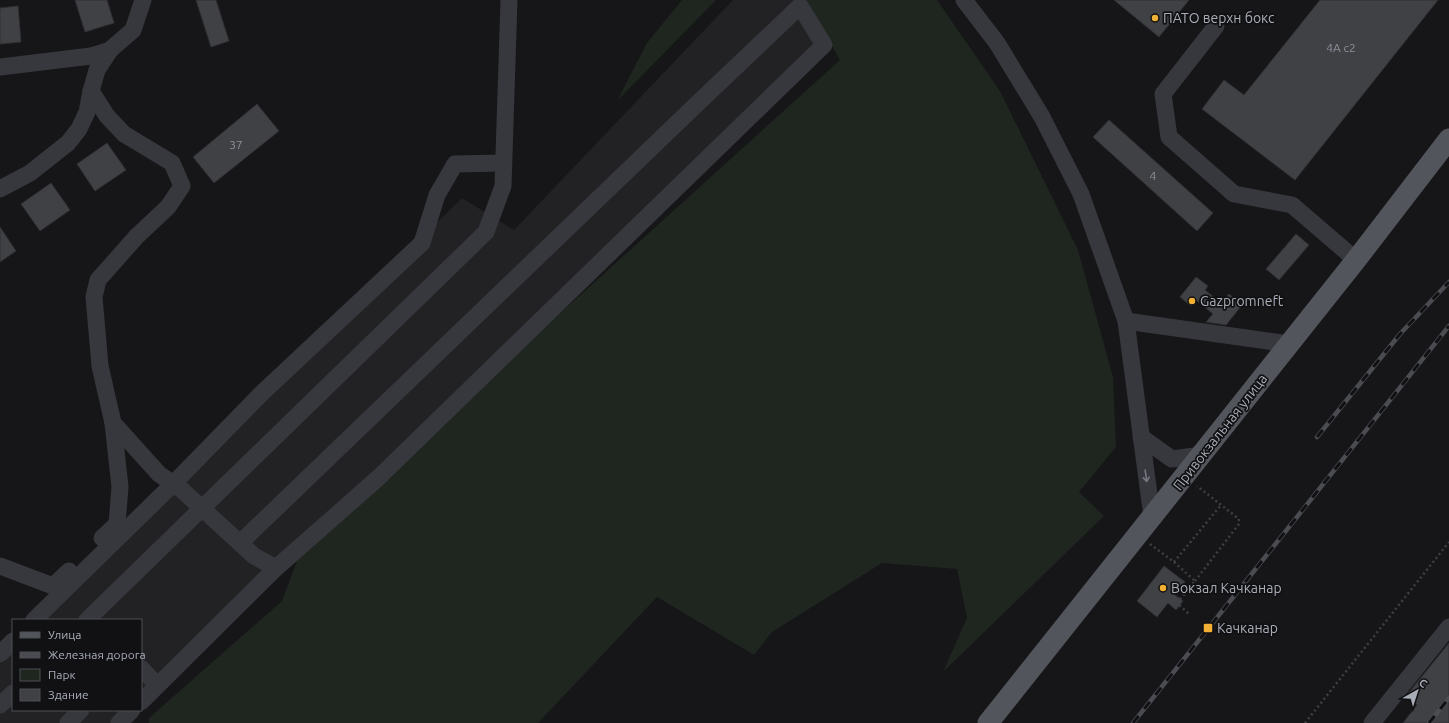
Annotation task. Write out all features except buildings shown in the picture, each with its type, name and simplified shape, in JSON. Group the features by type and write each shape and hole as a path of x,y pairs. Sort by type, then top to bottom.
{"main road":[{"name":"Привокзальная улица","path":"988,723 1356,260 1449,139"}],"street":[{"path":"0,189 30,173 68,142 79,130 87,112 97,70 110,50 133,30 144,0"},
{"path":"88,619 424,294 486,232 503,186 509,0"},
{"path":"964,0 997,43 1046,124 1081,194 1126,321 1152,517"},
{"path":"142,701 276,568 377,479 824,45 800,6 240,543"},
{"path":"1216,26 1163,94 1169,137 1234,194 1292,205 1356,260"},
{"path":"0,67 91,56 110,50"},
{"path":"0,566 53,586 117,524 120,487 113,423 100,366 94,298 98,280 137,236 168,207 182,186 172,163 124,134 107,116 91,91"},
{"path":"35,619 173,484 262,393 422,243 437,195 456,164 504,163"},
{"path":"1126,321 1289,344"},
{"path":"113,423 158,474 182,490 254,556 276,568"},
{"path":"1141,437 1172,459 1202,455"},
{"path":"1372,723 1449,628"},
{"path":"0,654 12,642"},
{"path":"142,669 157,685"},
{"path":"0,706 12,694"},
{"path":"68,723 80,711"},
{"path":"119,723 131,711"}],"path":[{"path":"1190,615 1177,603 1239,524 1239,519 1192,482"},
{"path":"1174,562 1221,505"},
{"path":"1138,536 1174,562 1195,581"},
{"path":"1305,723 1449,542"}],"shaded area":[{"path":"733,0 796,0 822,36 142,698 142,619 30,619 462,198 514,230"},
{"path":"12,636 12,711 129,711 117,723 0,723 0,648"}],"green space":[{"path":"682,0 716,0 617,101 647,43"},
{"path":"806,0 937,0 1000,91 1078,250 1113,377 1116,447 1079,492 1104,516 943,672 967,618 957,569 882,563 772,632 754,655 657,597 538,723 149,723 149,718 282,601 297,561 377,479 840,60"}],"railway":[{"path":"1317,437 1400,334 1449,282"},
{"path":"1133,723 1449,326"},
{"path":"1429,723 1449,698"}],"place":[{"name":"ПАТО верхн бокс","path":"1155,18"},
{"name":"Gazpromneft","path":"1192,301"},
{"name":"Вокзал Качканар","path":"1163,588"},
{"name":"Качканар","path":"1208,628"}]}
